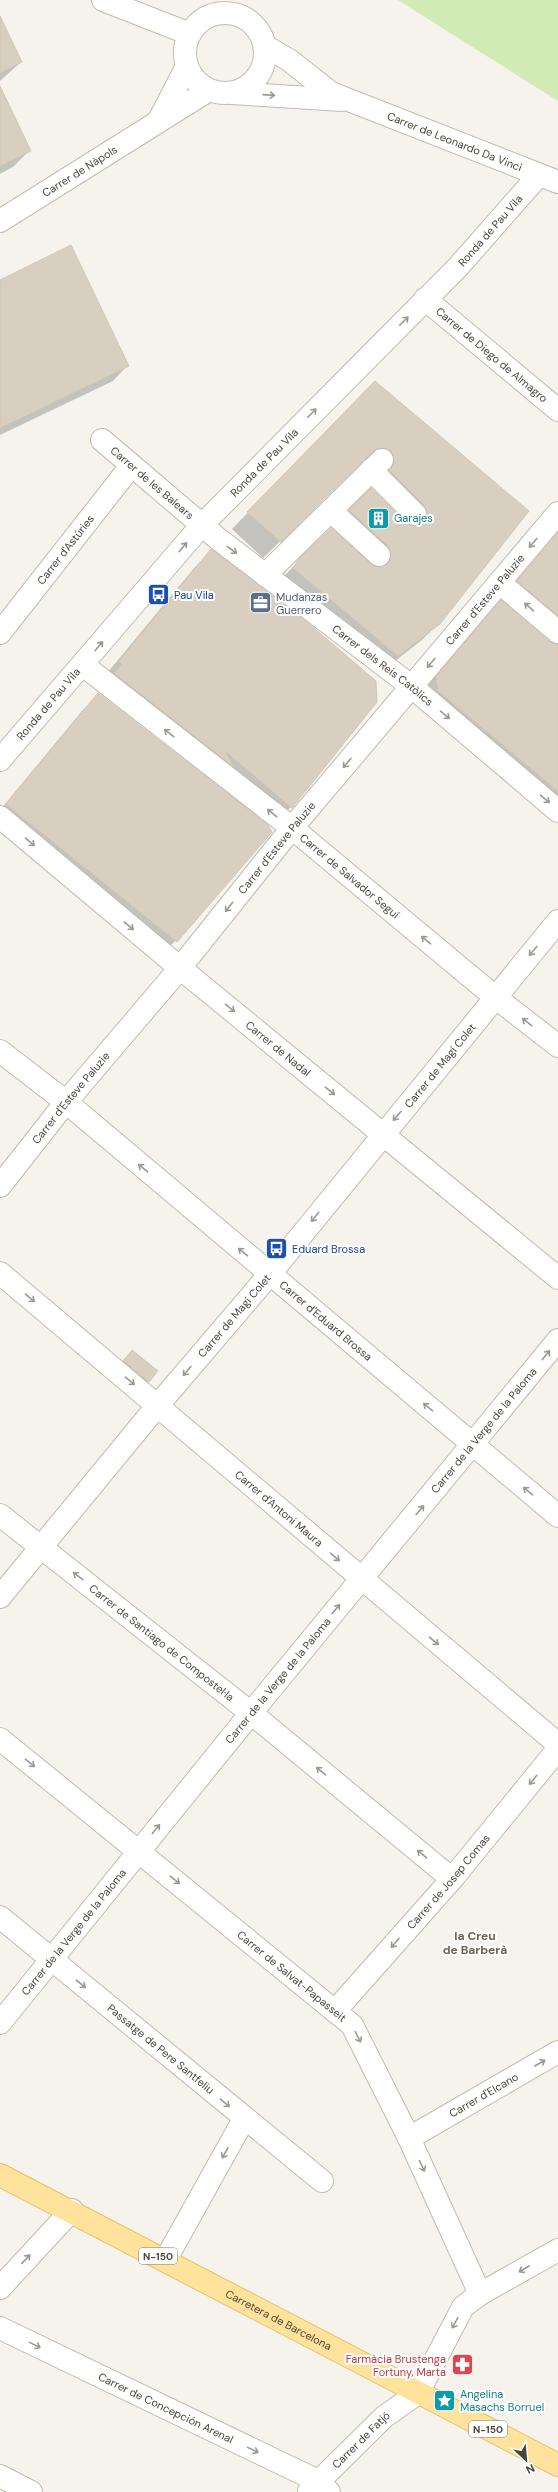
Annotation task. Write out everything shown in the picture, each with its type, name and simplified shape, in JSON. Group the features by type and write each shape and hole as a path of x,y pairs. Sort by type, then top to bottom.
{"main road":[{"name":"Carretera de Barcelona","path":"0,2175 72,2210 418,2393 558,2465"}],"street":[{"path":"103,0 190,34"},
{"path":"231,13 243,17 253,24 260,34 265,46 265,59 261,71 253,82 242,89 230,93 209,90 199,84 187,66 185,50 190,34 208,17 231,13"},
{"name":"Carrer de Leonardo Da Vinci","path":"265,46 289,60 331,93 549,178"},
{"path":"159,121 187,66"},
{"name":"Carrer de Nàpols","path":"0,221 209,90"},
{"name":"Carrer de Leonardo Da Vinci","path":"230,93 351,101"},
{"name":"Ronda de Pau Vila","path":"0,760 201,526 425,299 549,178"},
{"name":"Carrer de Diego de Almagro","path":"425,299 558,410"},
{"name":"Carrer de les Balears","path":"102,440 201,526"},
{"path":"265,575 377,465 415,514"},
{"name":"Carrer d'Astúries","path":"0,633 131,466"},
{"path":"331,511 379,555"},
{"name":"Carrer d'Esteve Paluzie","path":"0,1186 66,1102 180,968 292,828 558,513"},
{"name":"Carrer dels Reis Catòlics","path":"201,526 411,686 558,811"},
{"path":"500,583 558,632"},
{"name":"Carrer de Salvador Seguí","path":"83,665 292,828 495,997 558,1046"},
{"name":"Carrer de Nadal","path":"0,817 180,968 558,1278"},
{"name":"Carrer de Magí Colet","path":"0,1597 158,1405 269,1275 383,1133 558,921"},
{"name":"Carrer d'Eduard Brossa","path":"0,1051 66,1102 269,1275 558,1516"},
{"name":"Carrer d'Antoni Maura","path":"0,1273 158,1405 361,1580 558,1744"},
{"name":"Carrer de la Verge de la Paloma","path":"0,2023 139,1850 558,1340"},
{"name":"Carrer de Santiago de Compostel·la","path":"0,1515 251,1713 452,1879"},
{"name":"Carrer de Salvat-Papasseit","path":"0,1739 139,1850 352,2025 409,2138 480,2294"},
{"name":"Carrer de Josep Comas","path":"335,2011 452,1879 558,1750"},
{"name":"Passatge de Pere Santfeliu","path":"0,1917 244,2119 322,2180"},
{"name":"Carrer d'Elcano","path":"409,2138 558,2052"},
{"path":"166,2260 244,2119"},
{"path":"0,2288 72,2210"},
{"path":"418,2393 464,2307 480,2294 558,2250"},
{"name":"Carrer de Concepción Arenal","path":"0,2328 318,2488"},
{"name":"Carrer de Fatjó","path":"318,2488 384,2417 418,2393"},
{"path":"0,2476 31,2492"}],"green space":[{"path":"398,0 558,0 558,101"}],"building":[{"path":"0,16 22,62 0,73"},
{"path":"0,86 31,151 0,166"},
{"path":"71,245 129,366 0,428 0,280"},
{"path":"375,381 529,511 440,624 398,656 293,568 299,559 331,528 371,564 377,567 388,564 391,557 388,546 349,510 371,488 406,523 418,526 424,523 427,517 424,505 389,470 394,463 391,451 379,448 373,451 281,542 247,512"},
{"path":"558,532 558,616 517,581"},
{"path":"211,549 309,624 376,681 377,702 292,808 225,751 234,767 114,673 122,664 119,661"},
{"path":"501,600 550,642 558,644 558,791 438,691 436,676"},
{"path":"98,693 268,825 272,832 177,942 6,804"},
{"path":"132,1350 158,1371 149,1382 123,1361"}],"place":[{"name":"Garajes","path":"379,518"},
{"name":"Pau Vila","path":"159,595"},
{"name":"Mudanzas Guerrero","path":"260,603"},
{"name":"Eduard Brossa","path":"276,1249"},
{"name":"Farmàcia Brustenga Fortuny, Marta","path":"462,2365"},
{"name":"Angelina Masachs Borruel","path":"444,2400"}],"district":[{"name":"la Creu de Barberà","path":"475,1943"}]}
